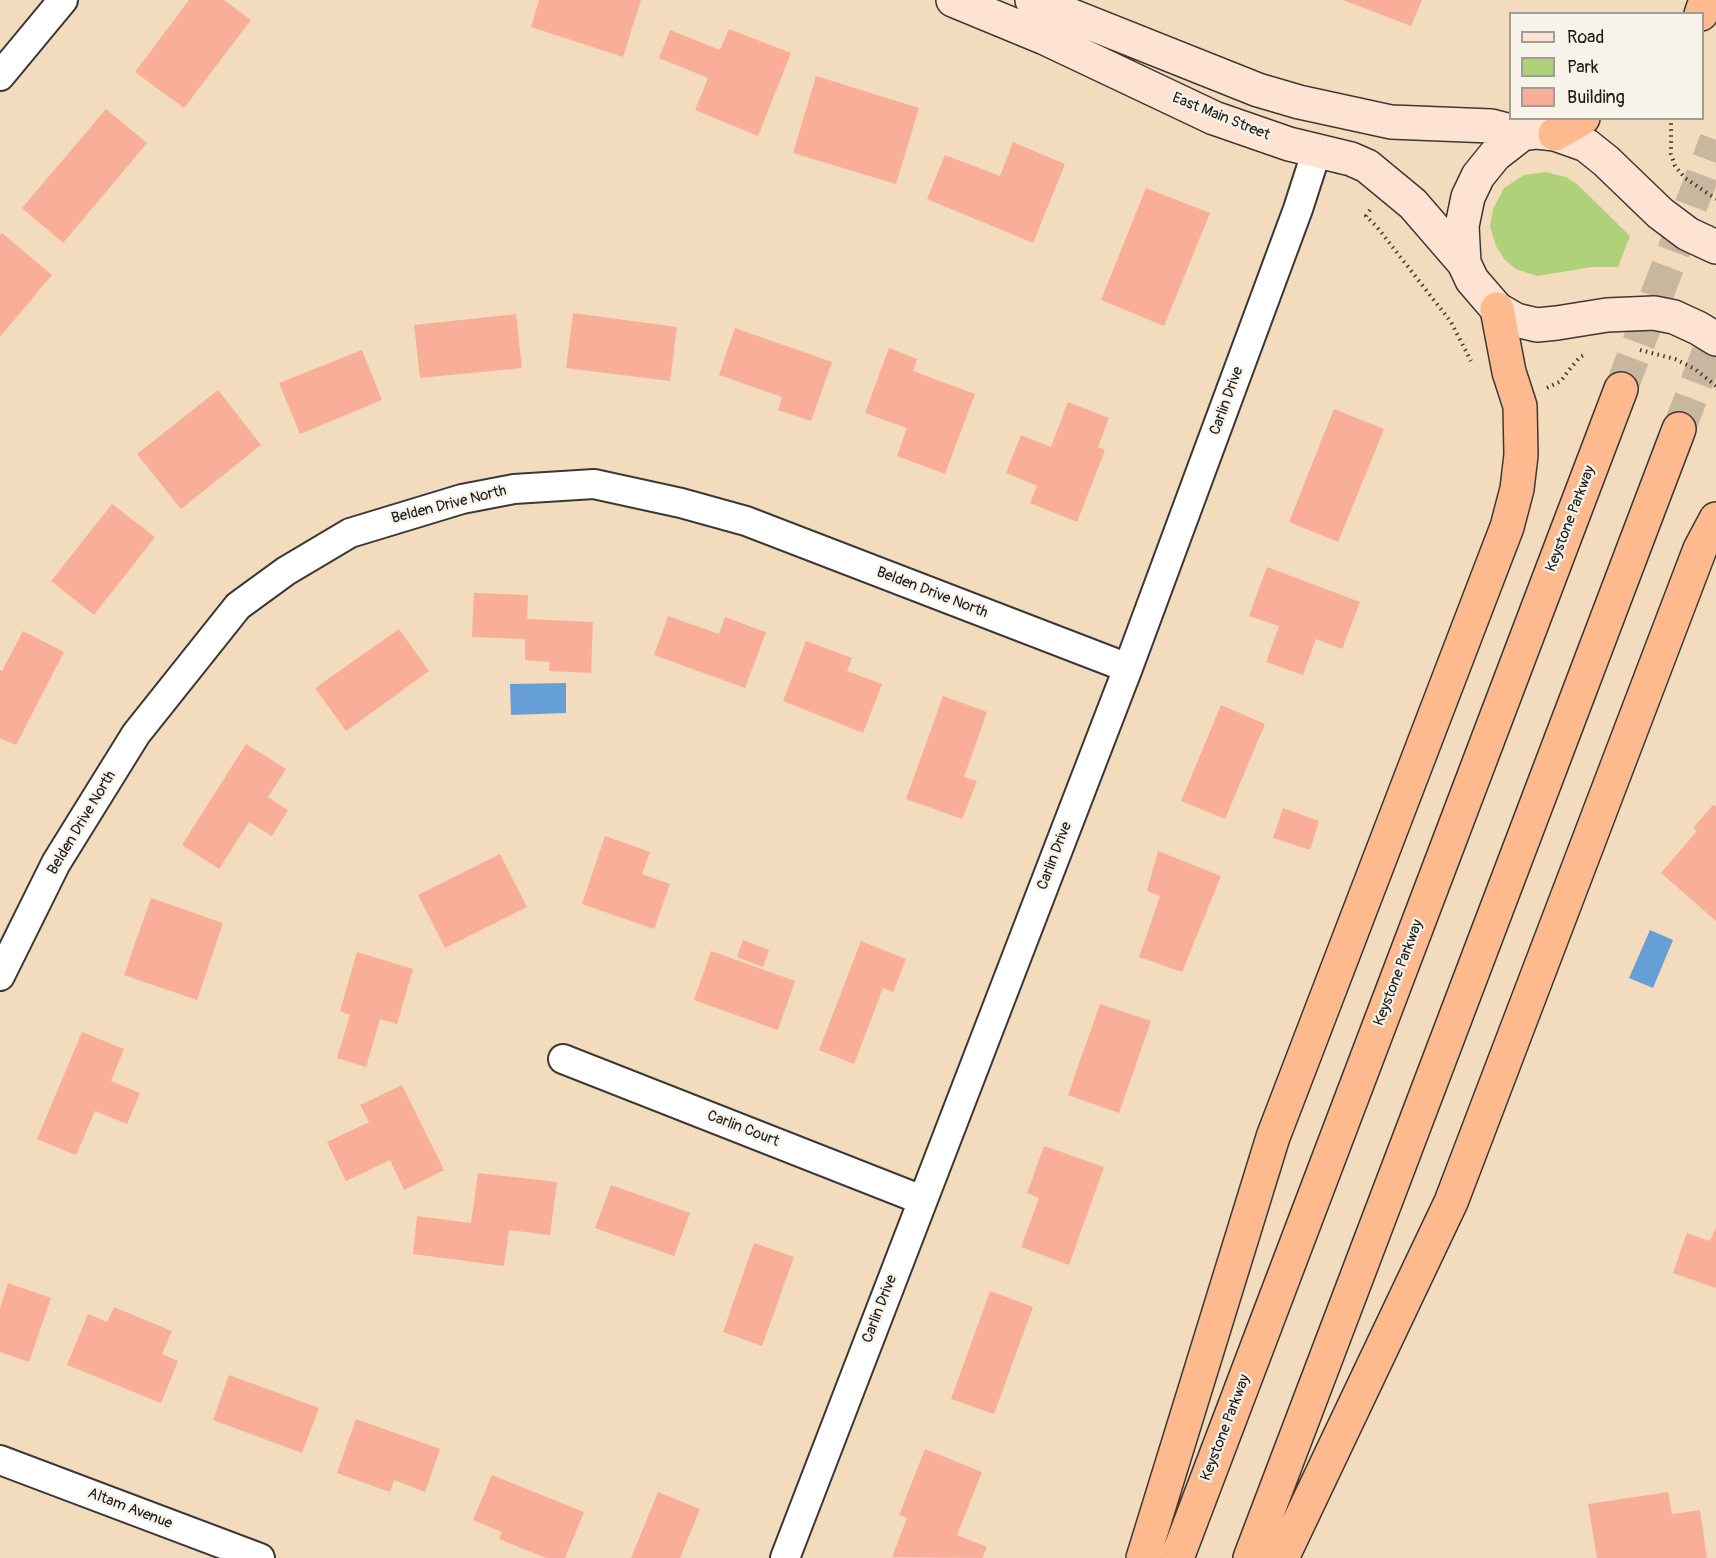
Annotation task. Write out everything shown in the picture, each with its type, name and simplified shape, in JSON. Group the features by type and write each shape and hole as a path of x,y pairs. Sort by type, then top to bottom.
{"highway":[{"path":"1143,1558 1273,1137 1506,527 1517,489 1521,455 1520,406 1509,372 1497,309"},
{"name":"Keystone Parkway","path":"1177,1558 1621,389"},
{"path":"1250,1558 1679,429"},
{"path":"1282,1558 1451,1202 1700,549 1716,519"}],"main road":[{"name":"East Main Street","path":"953,0 1044,38 1214,118 1289,144 1359,163 1391,184 1413,204 1464,263 1472,280 1497,309"},
{"path":"1032,0 1258,90 1299,102 1391,122 1491,126 1522,134 1569,126 1586,145 1606,160 1660,213 1688,234 1716,247"},
{"path":"1464,263 1462,226 1468,197 1478,176 1495,155 1522,134"},
{"path":"1497,309 1516,320 1537,325 1607,315 1654,313 1674,317 1716,339"}],"street":[{"path":"0,76 63,0"},
{"name":"Carlin Drive","path":"785,1558 1128,668 1298,209 1317,150"},
{"name":"Belden Drive North","path":"0,976 56,863 136,734 238,606 286,571 350,533 462,499 514,489 594,484 681,503 746,521 1128,668"},
{"name":"Carlin Court","path":"563,1059 922,1200"},
{"name":"Altam Avenue","path":"0,1460 224,1552 260,1558"}],"path":[{"path":"1669,120 1671,154 1675,166 1685,178 1716,199"},
{"path":"1366,216 1451,322 1472,364"}],"green space":[{"path":"1546,172 1566,177 1577,184 1630,236 1618,267 1592,267 1537,276 1516,269 1504,259 1496,246 1490,227 1493,209 1504,188 1524,175"}],"water":[{"path":"566,683 566,713 511,715 510,684"},
{"path":"1650,930 1673,940 1653,988 1629,978"}],"building":[{"path":"189,0 224,0 251,20 184,108 135,72"},
{"path":"539,0 641,0 623,57 531,27"},
{"path":"1343,0 1422,0 1411,26"},
{"path":"729,29 791,53 758,136 695,110 708,78 659,58 670,30 720,50"},
{"path":"816,76 919,108 896,184 793,153"},
{"path":"106,109 147,143 63,243 22,208"},
{"path":"1013,142 1065,164 1033,243 927,199 945,155 1000,176"},
{"path":"1146,188 1210,213 1164,326 1101,300"},
{"path":"2,233 52,275 0,337 0,235"},
{"path":"573,313 677,327 670,381 566,368"},
{"path":"516,314 522,368 420,378 414,325"},
{"path":"735,328 832,362 811,421 778,410 782,397 719,375"},
{"path":"889,348 917,359 913,371 975,394 945,474 897,456 907,428 865,413"},
{"path":"362,350 382,400 300,434 279,383"},
{"path":"218,390 261,445 181,509 137,454"},
{"path":"1068,402 1109,418 1098,447 1105,450 1077,522 1030,503 1037,486 1006,473 1021,435 1051,447"},
{"path":"1334,409 1384,429 1338,542 1289,522"},
{"path":"112,504 155,537 94,615 51,581"},
{"path":"1267,567 1360,602 1342,649 1316,639 1303,675 1266,662 1279,626 1249,616"},
{"path":"474,593 528,595 527,619 593,622 591,673 549,671 550,662 525,660 525,639 472,637"},
{"path":"668,616 719,634 725,617 766,632 745,688 654,655"},
{"path":"399,629 429,671 346,731 315,688"},
{"path":"23,631 64,652 16,745 0,738 0,670 2,671"},
{"path":"806,641 852,658 847,671 882,684 863,733 783,701"},
{"path":"943,696 987,712 964,777 977,781 962,819 906,799"},
{"path":"1221,705 1265,724 1225,819 1181,801"},
{"path":"246,744 286,769 268,797 288,810 272,836 249,822 219,869 182,845"},
{"path":"1713,805 1716,807 1716,921 1661,873 1697,831 1693,828"},
{"path":"1283,808 1319,821 1310,850 1273,838"},
{"path":"605,836 650,852 642,874 670,884 654,929 582,904"},
{"path":"1158,851 1221,876 1182,972 1139,957 1160,896 1147,891"},
{"path":"500,854 527,907 445,948 418,895"},
{"path":"151,898 223,923 197,1000 124,975"},
{"path":"743,940 769,950 763,967 737,957"},
{"path":"861,941 906,959 893,992 883,988 854,1064 819,1050"},
{"path":"711,951 795,981 778,1030 694,1000"},
{"path":"357,952 413,969 397,1024 380,1019 366,1067 337,1058 350,1015 340,1011"},
{"path":"1100,1004 1151,1021 1119,1113 1068,1095"},
{"path":"82,1032 124,1049 111,1081 140,1093 127,1124 95,1111 76,1155 37,1139"},
{"path":"402,1085 444,1170 404,1190 390,1160 346,1181 327,1142 369,1122 360,1105"},
{"path":"1044,1146 1104,1167 1069,1265 1021,1247 1039,1198 1027,1193"},
{"path":"478,1173 557,1182 550,1235 509,1230 504,1266 413,1254 417,1216 471,1223"},
{"path":"611,1185 690,1213 674,1256 595,1228"},
{"path":"1716,1227 1716,1288 1673,1273 1687,1233 1710,1241"},
{"path":"754,1243 794,1257 762,1346 723,1332"},
{"path":"8,1283 51,1298 29,1362 0,1352 0,1308"},
{"path":"990,1291 1033,1307 994,1414 951,1399"},
{"path":"114,1307 172,1331 162,1354 178,1361 161,1403 67,1365 88,1314 107,1322"},
{"path":"229,1375 319,1408 302,1453 213,1420"},
{"path":"356,1419 440,1449 425,1492 394,1480 390,1492 337,1473"},
{"path":"925,1449 982,1472 957,1535 987,1547 982,1558 892,1557 907,1518 899,1515"},
{"path":"492,1475 584,1512 565,1558 546,1558 499,1539 502,1532 473,1520"},
{"path":"658,1492 700,1509 680,1558 631,1558"},
{"path":"1668,1492 1672,1514 1700,1510 1707,1558 1597,1558 1588,1504"}],"tunnel":[{"path":"1621,389 1716,140"},
{"path":"1679,429 1716,332"}]}
